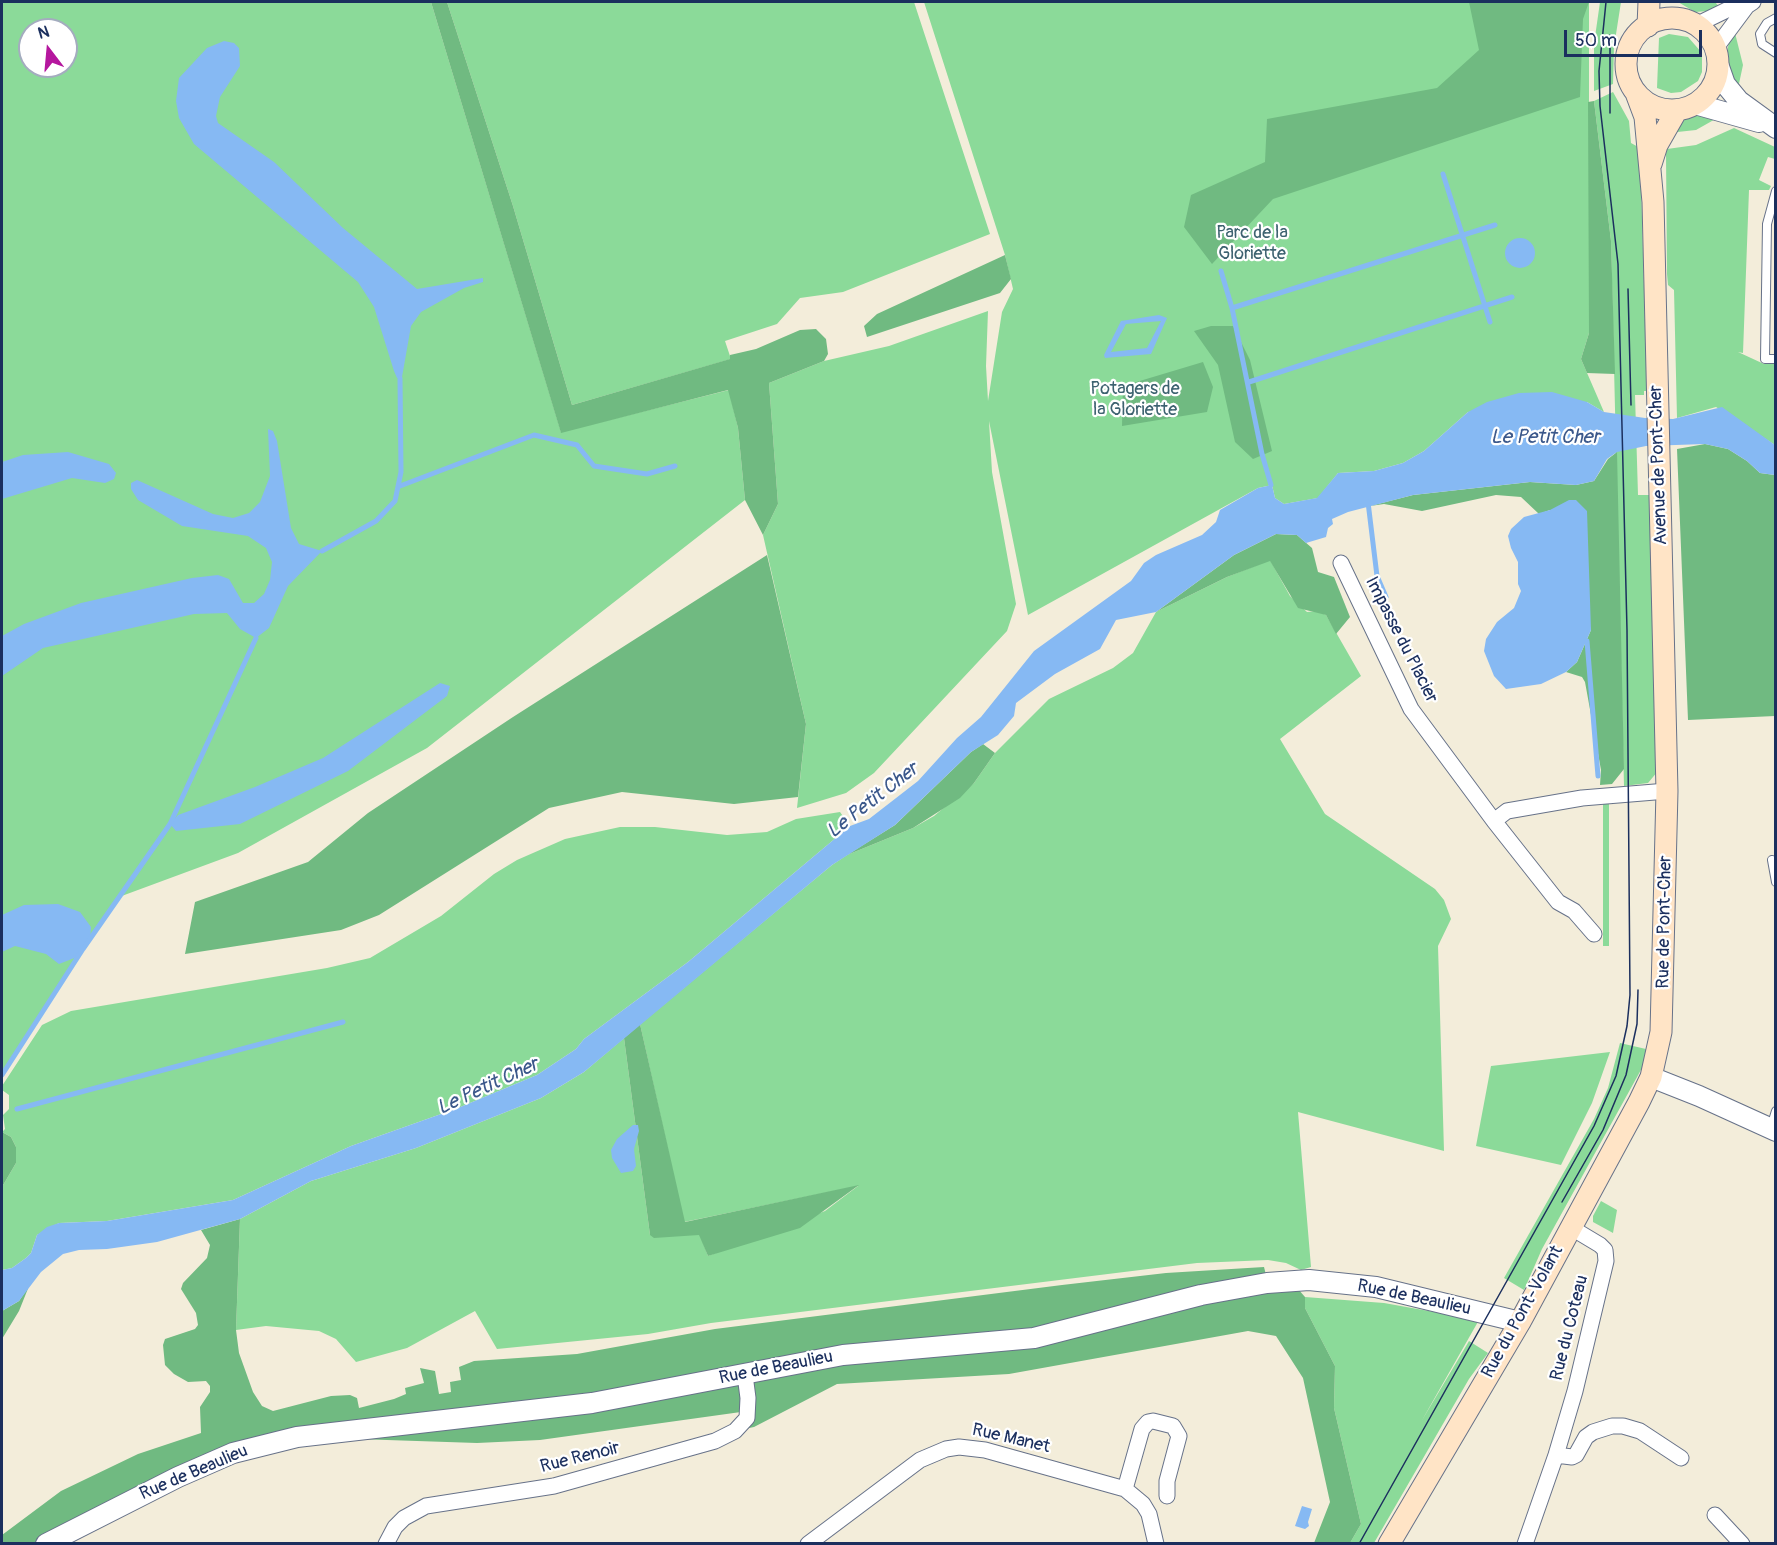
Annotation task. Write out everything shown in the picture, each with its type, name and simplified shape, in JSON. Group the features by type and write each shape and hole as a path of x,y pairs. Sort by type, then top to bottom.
{"main road":[{"path":"1648,26 1649,2"},
{"path":"1682,15 1708,36 1717,56 1712,87 1686,107 1655,106 1636,93 1626,70 1630,45 1648,26 1682,15"},
{"name":"Avenue de Pont-Cher","path":"1636,93 1645,117 1651,165 1667,766"},
{"name":"Avenue de Pont-Cher","path":"1651,165 1657,145 1686,107"},
{"name":"Rue de Pont-Cher","path":"1651,1077 1663,1011 1667,766"},
{"name":"Rue du Pont-Volant","path":"1389,1544 1521,1322 1651,1077"}],"street":[{"path":"1682,15 1750,4"},
{"path":"1750,4 1717,56 1725,84 1739,101 1774,127"},
{"path":"1686,107 1774,127"},
{"name":"Impasse du Placier","path":"1341,563 1412,709 1494,821 1558,902 1574,911 1594,934"},
{"path":"1494,821 1507,811 1582,798 1667,791"},
{"path":"1651,1077 1774,1124"},
{"name":"Rue du Coteau","path":"1525,1544 1557,1455 1606,1261 1605,1250 1600,1245 1570,1227"},
{"name":"Rue de Beaulieu","path":"46,1544 178,1477 233,1453 297,1437 592,1403 843,1355 1034,1338 1201,1295 1291,1281 1376,1287 1521,1322"},
{"name":"Rue Renoir","path":"386,1544 395,1527 405,1518 426,1506 554,1486 715,1441 735,1431 747,1418 748,1398 745,1375"},
{"path":"1125,1489 1142,1429 1148,1422 1153,1421 1173,1426 1179,1436 1167,1481 1167,1496"},
{"path":"1557,1455 1572,1457 1593,1432 1612,1426 1623,1426 1641,1431 1681,1458"},
{"name":"Rue Manet","path":"808,1544 909,1467 946,1449 978,1449 1125,1489 1143,1504 1149,1514 1156,1544"},
{"path":"1715,1515 1742,1544"}],"lane":[{"path":"1776,18 1763,27 1760,34 1762,44 1776,53"},
{"path":"1776,191 1767,224 1765,359 1776,359"},
{"path":"1772,860 1776,882"}],"green space":[{"path":"2,2 431,2 561,432 729,390 738,428 745,500 427,748 238,853 119,897 2,1075"},
{"path":"431,2 447,2 513,206 572,405 730,359 730,355 756,349 800,330 816,329 826,339 828,354 824,361 769,383 778,504 763,535 745,500 738,428 728,390 561,433"},
{"path":"447,2 914,2 990,234 843,292 800,298 777,324 725,341 731,359 572,405 513,206"},
{"name":"Parc de la Gloriette","path":"924,2 1589,2 1589,333 1581,359 1604,412 1587,402 1468,412 1424,451 1403,463 1374,471 1338,473 1318,498 1284,504 1275,498 1272,485 1258,488 1028,615 989,421 992,472 1016,604 1007,631 874,773 846,793 797,808 806,724 763,535 778,504 769,383 824,361 889,346 988,311 986,366 988,401 1002,312 1013,289 1005,255"},
{"path":"1469,2 1589,2 1583,19 1580,97 1273,199 1212,264 1184,227 1191,195 1265,162 1267,119 1437,88 1479,50"},
{"path":"1600,2 1621,2 1614,47 1613,84 1594,91 1594,44"},
{"path":"1678,2 1715,2 1722,10 1695,12"},
{"path":"1735,33 1743,65 1737,93 1728,67 1727,54 1729,41"},
{"path":"1669,34 1688,37 1702,53 1702,72 1698,81 1681,92 1671,93 1657,88 1659,38"},
{"path":"1613,92 1629,121 1631,143 1640,148 1647,391 1644,391 1644,395 1635,395 1638,495 1650,495 1658,771 1648,783 1624,786 1611,241 1594,101"},
{"path":"1594,101 1611,241 1615,374 1587,373 1581,359 1589,333 1588,102"},
{"path":"1700,114 1719,117 1696,130 1668,133 1680,120"},
{"path":"1734,128 1775,147 1775,159 1768,157 1759,180 1771,186 1769,190 1749,190 1743,353 1738,352 1764,364 1775,364 1775,445 1716,407 1677,418 1674,290 1668,285 1667,274 1666,153 1667,149 1696,145"},
{"path":"1005,255 1011,279 1000,293 867,337 864,326 877,314"},
{"path":"1211,326 1233,326 1250,360 1272,451 1253,459 1235,442 1218,365 1194,331"},
{"name":"Potagers de la Gloriette","path":"1203,362 1213,387 1207,412 1122,426 1123,386"},
{"path":"1705,444 1728,449 1760,473 1775,475 1775,716 1688,720 1677,449"},
{"path":"1617,452 1624,769 1612,784 1600,785 1601,770 1585,682 1582,677 1566,672 1577,662 1591,630 1550,510 1539,514 1521,497 1496,495 1422,511 1384,504 1370,506 1413,495 1530,482 1576,485 1594,481 1608,459"},
{"path":"1276,534 1297,535 1312,548 1318,572 1334,577 1350,617 1336,634 1326,615 1298,608 1270,561 1227,577 1156,612 1234,555"},
{"path":"767,555 806,724 798,797 734,804 622,792 549,808 379,915 341,930 185,954 195,902 308,862 368,813 513,717"},
{"path":"1270,560 1290,596 1307,612 1318,611 1326,615 1361,676 1280,739 1325,814 1435,889 1444,900 1451,919 1438,946 1444,1151 1298,1112 1311,1267 1301,1270 1286,1263 1268,1260 1197,1263 711,1323 648,1334 497,1349 475,1311 407,1348 356,1362 336,1339 319,1331 266,1326 236,1330 240,1219 311,1181 416,1148 541,1098 584,1072 624,1038 650,1235 700,1235 708,1256 825,1211 858,1186 684,1222 640,1024 832,865 847,855 913,828 934,816 974,783 995,753 1049,699 1113,668 1133,653 1156,612 1227,577"},
{"path":"983,744 995,753 974,783 960,798 913,828 847,855 895,825 971,752"},
{"path":"1603,804 1609,804 1609,946 1603,946"},
{"path":"840,812 850,826 688,962 584,1039 576,1049 537,1075 458,1108 351,1146 233,1200 107,1221 59,1223 37,1235 31,1253 26,1258 12,1268 2,1270 2,1187 16,1163 16,1147 11,1137 2,1132 5,1129 3,1115 9,1109 9,1095 2,1090 2,1086 42,1025 71,1011 327,968 370,958 441,916 494,874 517,860 565,839 620,827 655,827 727,835 767,832 796,819"},
{"path":"640,1024 685,1222 859,1185 800,1228 708,1256 699,1235 654,1238 650,1235 624,1038"},
{"path":"1620,1043 1646,1049 1642,1068 1542,1249 1524,1290 1504,1278 1594,1119 1608,1088"},
{"path":"1610,1052 1592,1103 1561,1165 1476,1146 1491,1066"},
{"path":"2,1132 11,1137 16,1147 16,1163 2,1187"},
{"path":"1601,1201 1617,1210 1613,1233 1593,1222 1593,1216"},
{"path":"240,1219 236,1330 239,1353 253,1392 262,1406 273,1411 331,1396 350,1395 357,1398 359,1408 394,1399 406,1394 405,1388 424,1383 420,1368 435,1371 439,1394 451,1392 450,1382 461,1380 459,1367 474,1361 577,1354 715,1329 1062,1285 1166,1273 1264,1267 1268,1283 1291,1281 1305,1297 1305,1308 1335,1366 1334,1408 1361,1524 1350,1543 1314,1543 1330,1502 1303,1378 1276,1336 1248,1331 1009,1374 837,1384 754,1427 735,1431 748,1411 540,1440 477,1443 297,1437 263,1445 47,1543 2,1543 2,1535 61,1491 138,1454 201,1433 200,1407 210,1392 210,1386 206,1381 188,1382 174,1374 165,1365 163,1345 165,1339 195,1329 198,1325 196,1313 181,1289 183,1283 207,1258 210,1245 201,1230"},
{"path":"29,1286 19,1311 2,1339 2,1311 19,1301"},
{"path":"1305,1297 1384,1303 1479,1320 1421,1422 1469,1341 1488,1353 1469,1379 1374,1543 1350,1543 1361,1524 1334,1408 1335,1366 1305,1308"}],"water":[{"path":"224,41 234,43 239,48 240,66 220,97 216,116 218,123 274,162 343,228 417,289 483,278 483,282 464,288 421,312 411,326 402,377 397,378 374,307 358,282 194,144 179,118 176,101 179,78 207,48"},
{"path":"1520,238 1531,242 1535,253 1531,264 1520,268 1509,264 1505,253 1509,242"},
{"path":"1159,315 1167,318 1151,354 1105,358 1104,355 1121,321","holes":["1161,321 1147,348 1111,352 1126,324"]},
{"name":"Le Petit Cher","path":"1552,392 1587,402 1604,412 1645,418 1673,419 1722,407 1775,445 1775,475 1760,473 1728,449 1705,444 1646,446 1617,452 1607,459 1594,481 1576,485 1530,482 1413,495 1348,512 1332,519 1333,524 1328,528 1326,537 1306,543 1297,535 1276,534 1234,555 1156,612 1116,620 1100,649 1055,674 1016,703 1014,716 998,735 971,752 895,825 832,865 584,1072 541,1098 416,1148 311,1181 240,1219 157,1242 107,1249 79,1250 63,1254 41,1272 19,1301 2,1311 2,1270 12,1268 26,1258 31,1253 37,1235 47,1227 59,1223 107,1221 233,1200 351,1146 458,1108 537,1075 576,1049 584,1039 688,962 850,826 869,819 918,781 957,738 981,717 1034,651 1131,581 1144,563 1156,555 1202,535 1216,522 1220,510 1258,488 1272,485 1275,498 1284,504 1317,498 1338,473 1374,471 1403,463 1424,451 1468,412 1487,402 1519,393"},
{"path":"268,429 273,431 277,441 291,528 299,544 322,551 288,586 269,628 256,638 240,629 227,613 194,614 43,648 2,676 2,636 24,624 81,603 192,578 218,575 229,579 243,603 254,603 264,594 270,580 272,562 266,548 248,536 182,526 138,500 131,489 131,483 137,480 213,514 233,518 249,513 260,502 270,476"},
{"path":"68,452 109,464 116,473 114,479 105,483 72,478 2,499 2,462 23,455"},
{"path":"1569,500 1576,500 1587,511 1591,630 1577,662 1566,672 1541,684 1506,689 1494,676 1484,651 1486,639 1497,622 1514,608 1521,591 1518,584 1518,562 1508,536 1511,529 1524,517 1550,510"},
{"path":"440,683 450,686 447,696 348,771 240,824 176,831 170,824 178,815 255,787 323,758"},
{"path":"58,904 80,912 91,927 90,940 77,957 59,964 46,954 15,946 2,952 2,915 24,905"},
{"path":"633,1125 638,1125 639,1131 634,1149 636,1166 633,1171 621,1173 612,1158 611,1150 617,1139"},
{"path":"1302,1506 1312,1509 1309,1526 1305,1529 1295,1526"}],"waterway":[{"path":"1443,174 1490,322"},
{"path":"1232,308 1495,225"},
{"path":"1221,271 1232,308 1262,454 1271,485"},
{"path":"1249,382 1512,297"},
{"path":"322,551 376,521 395,501 401,472 400,378"},
{"path":"400,486 534,435 577,445 594,466 647,474 675,466"},
{"path":"1368,502 1377,576 1386,597"},
{"path":"2,1075 83,949 170,824 256,638"},
{"path":"1587,641 1598,776"},
{"path":"17,1109 343,1022"}],"tram line":[{"path":"1359,1544 1594,1126 1616,1076 1627,1026 1630,995 1627,630 1618,264 1600,106 1599,71 1606,2"},
{"path":"1610,35 1610,113"},
{"path":"1628,289 1631,405"},
{"path":"1562,1202 1603,1130 1626,1075 1637,1024 1638,990"}]}
